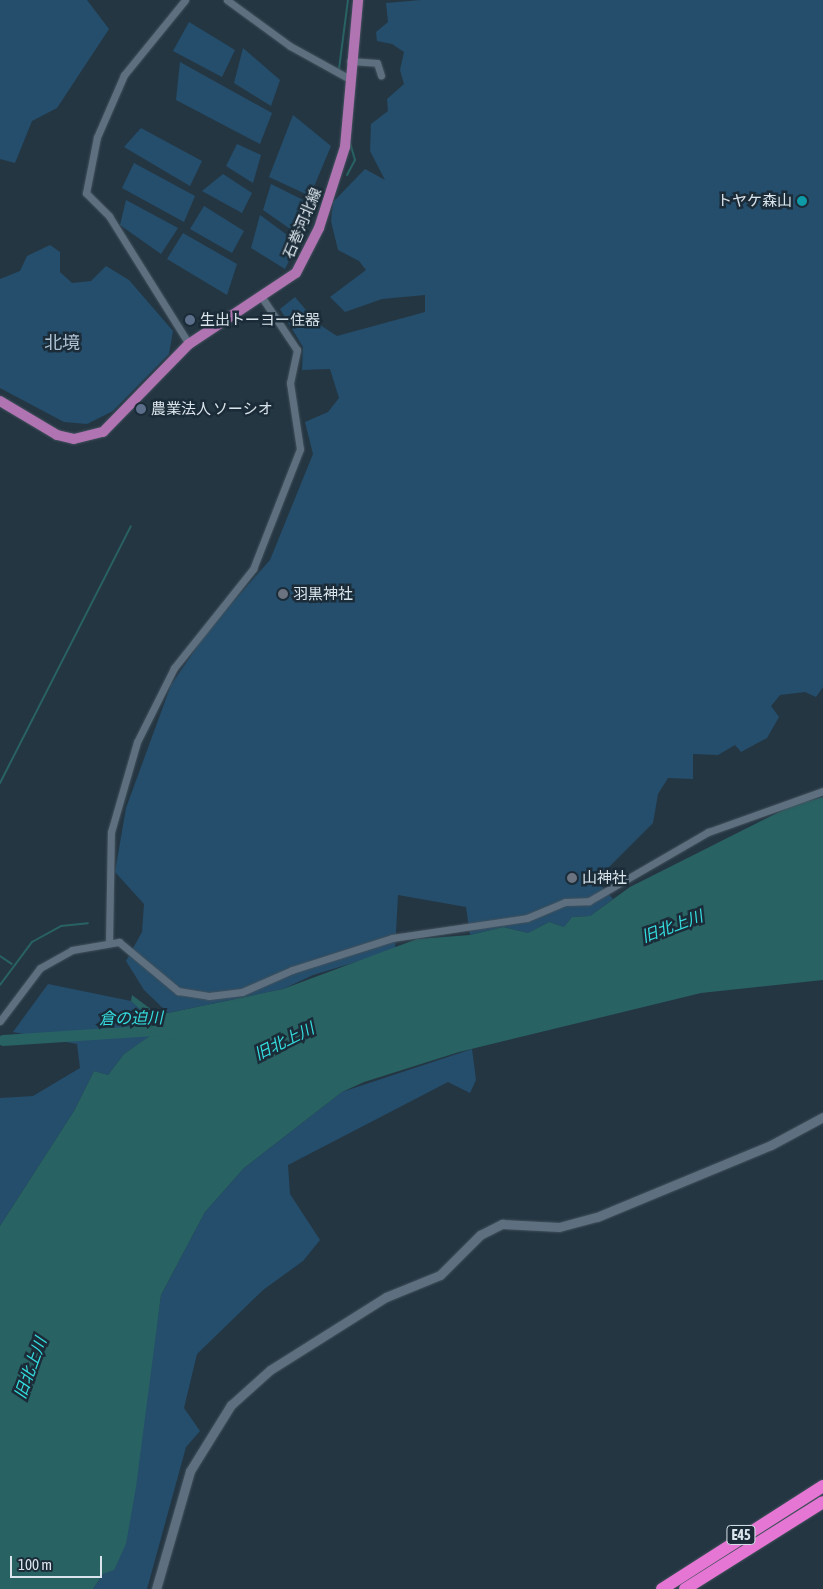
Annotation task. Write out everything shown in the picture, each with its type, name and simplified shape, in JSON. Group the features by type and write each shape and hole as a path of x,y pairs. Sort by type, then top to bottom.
{"highway":[{"name":"E45","path":"662,1589 823,1486"},
{"name":"E45","path":"685,1589 823,1502"}],"main road":[{"name":"石巻河北線","path":"0,400 57,435 90,437 110,427 189,344 215,323 263,299 296,273 319,228 345,147 349,61 358,0"}],"street":[{"path":"185,0 124,75 97,137 86,193 109,216 189,344"},
{"path":"227,0 290,46 348,78"},
{"path":"349,61 377,63 382,74"},
{"path":"109,943 111,832 137,742 174,668 253,569 300,449 290,382 297,350 263,299"},
{"path":"0,1021 40,968 72,950 109,943 129,946 152,972 178,991 210,996 242,992 292,970 392,938 527,918 565,902 588,901 708,832 823,791"},
{"path":"156,1589 194,1463 231,1405 270,1370 386,1297 440,1275 472,1242 496,1226 522,1223 559,1227 597,1217 770,1145 823,1117"}],"shaded area":[{"path":"0,0 87,0 109,29 57,108 32,121 15,163 0,159"},
{"path":"421,0 823,0 823,687 816,697 805,692 780,695 771,706 779,717 767,738 741,752 735,745 718,755 693,754 693,779 668,778 658,794 653,823 596,880 613,899 590,916 572,917 564,927 549,922 528,933 503,927 470,935 466,907 398,895 395,950 313,975 283,989 168,1013 144,990 126,961 142,932 144,904 115,872 126,808 171,685 209,629 270,560 313,454 305,422 328,412 339,398 330,369 302,370 303,347 280,309 295,297 317,323 337,336 425,312 425,295 382,299 345,312 330,297 366,270 359,261 338,250 331,221 333,202 365,169 385,180 370,151 371,124 388,111 387,99 404,84 400,70 404,52 392,44 377,41 376,32 388,22 386,3"},
{"path":"189,22 235,50 222,77 173,51"},
{"path":"243,48 280,80 271,106 234,83"},
{"path":"180,62 272,113 260,144 176,100"},
{"path":"293,115 331,146 310,196 269,177"},
{"path":"141,128 202,161 190,186 124,147"},
{"path":"237,144 261,155 253,183 226,166"},
{"path":"134,163 195,196 184,222 122,188"},
{"path":"223,174 252,193 242,213 202,191"},
{"path":"271,184 311,204 296,233 263,210"},
{"path":"126,200 178,228 161,254 120,225"},
{"path":"204,206 244,231 232,253 190,229"},
{"path":"260,215 298,243 285,269 251,248"},
{"path":"183,233 237,264 227,295 167,259"},
{"path":"50,245 60,252 60,272 72,283 91,281 106,266 129,280 173,331 169,354 113,411 87,424 64,422 0,388 0,279 20,271 27,256"},
{"path":"48,984 131,1001 164,1027 124,1054 108,1075 94,1071 74,1111 0,1226 0,1098 33,1096 80,1068 77,1044 13,1032"},
{"path":"472,1049 476,1080 470,1093 448,1082 288,1165 290,1194 320,1240 303,1261 263,1290 197,1354 184,1408 200,1431 186,1447 147,1589 93,1589 126,1541 161,1295 205,1212 244,1168 342,1092"}],"water":[{"name":"旧北上川","path":"823,797 823,980 701,993 459,1052 364,1082 342,1092 244,1168 205,1212 161,1295 136,1487 126,1544 114,1570 103,1574 93,1589 0,1589 0,1226 74,1111 94,1071 108,1075 124,1054 163,1027 148,1024 149,1017 131,1001 132,995 152,1010 168,1013 283,989 417,939 470,935 503,927 528,933 549,922 564,927 572,917 590,916 630,887 793,805"}],"waterway":[{"path":"339,69 348,0"},
{"path":"347,175 355,160 350,143"},
{"path":"0,783 131,526"},
{"path":"0,985 32,942 61,926 88,923"},
{"path":"0,956 12,964"},
{"name":"倉の迫川","path":"3,1040 155,1030 174,1033"}],"place":[{"name":"トヤケ森山","path":"802,201"},
{"name":"生出トーヨー住器","path":"190,320"},
{"name":"農業法人 ソーシオ","path":"141,409"},
{"name":"羽黒神社","path":"283,594"},
{"name":"山神社","path":"572,878"}],"district":[{"name":"北境","path":"62,343"}]}
